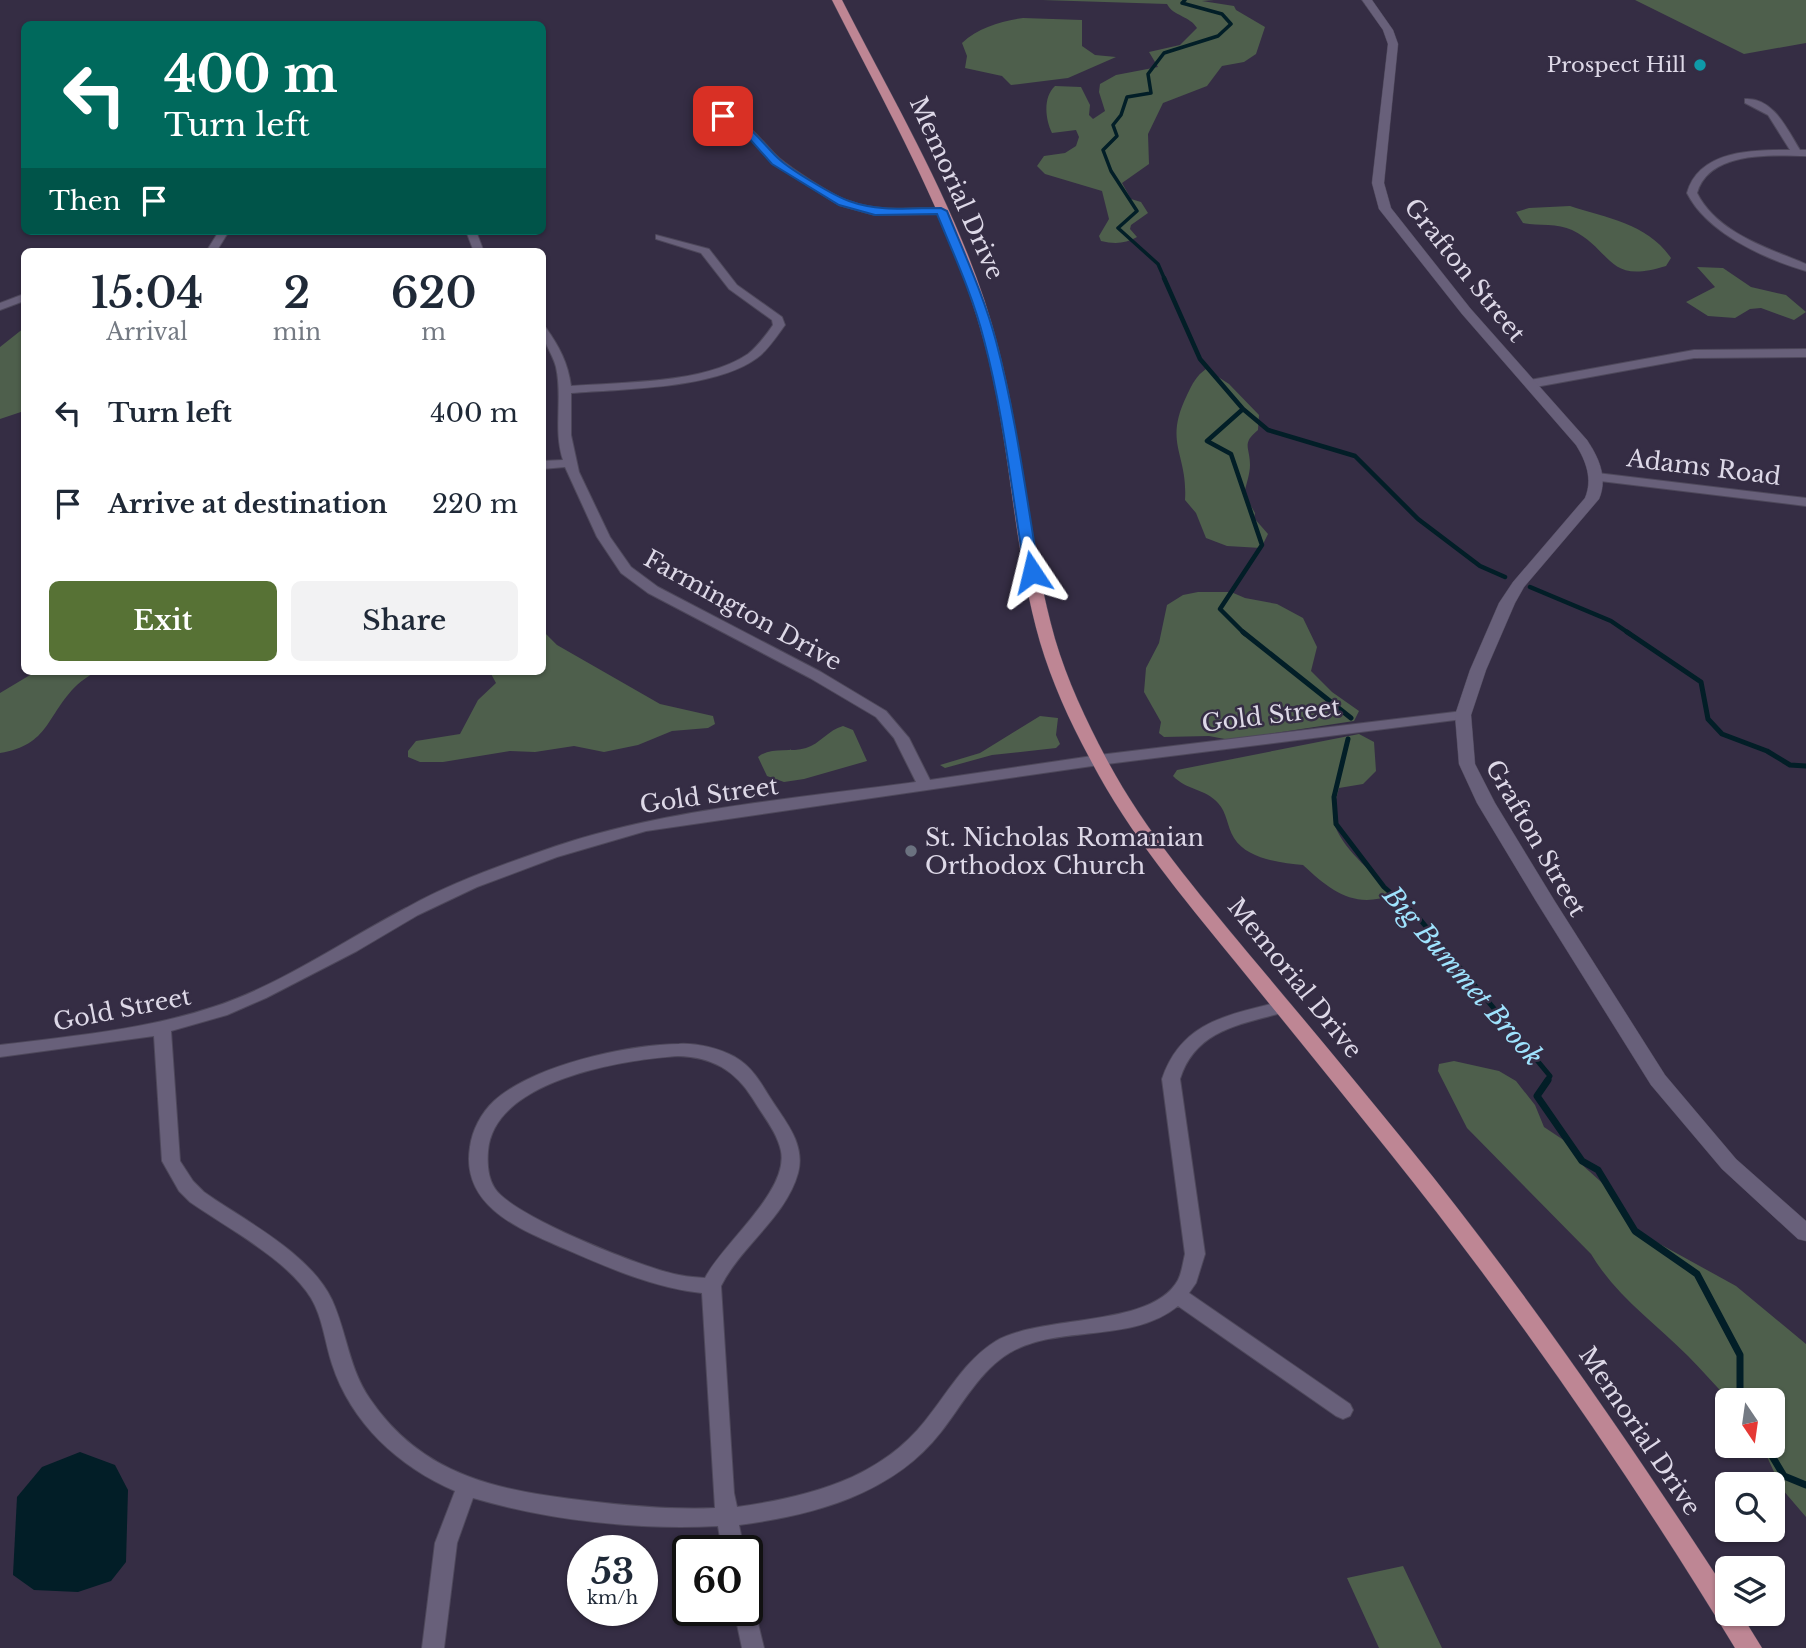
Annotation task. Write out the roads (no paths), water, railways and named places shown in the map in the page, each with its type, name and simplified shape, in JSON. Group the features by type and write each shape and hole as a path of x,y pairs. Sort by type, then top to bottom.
{"main road":[{"name":"Memorial Drive","path":"837,0 941,211 970,280 990,338 1001,387 1032,572 1047,636 1063,685 1099,760 1151,842 1466,1234 1595,1411 1715,1595"},
{"name":"Memorial Drive","path":"1735,1626 1749,1648"}],"street":[{"name":"Grafton Street","path":"1367,0 1388,30 1393,44 1378,183 1382,204 1395,224 1466,311 1582,443 1593,461 1597,477 1592,499 1518,585 1507,603 1478,670 1463,715 1467,764 1485,801 1596,985 1658,1080 1729,1164 1806,1233"},
{"path":"1748,101 1772,113 1801,153"},
{"path":"723,116 752,134 776,162 843,203 875,212 941,211"},
{"path":"1801,153 1757,154 1715,164 1697,177 1692,193 1702,211 1725,229 1806,268"},
{"path":"565,390 656,381 720,370 753,356 779,324 778,319 733,286 705,251 660,237"},
{"path":"0,307 21,298"},
{"name":"Farmington Drive","path":"546,335 556,347 564,364 570,463 610,548 627,572 881,714 898,731 926,786"},
{"path":"1530,384 1694,354 1806,353"},
{"path":"546,465 570,463"},
{"name":"Adams Road","path":"1597,477 1806,502"},
{"name":"Gold Street","path":"0,1051 162,1029 211,1015 260,994 432,901 471,883 615,833 665,822 1099,760 1463,715"},
{"path":"162,1029 171,1161 186,1186 308,1279 323,1303 346,1376 378,1425 405,1451 443,1478 466,1489 515,1501 632,1516 696,1520 782,1509 824,1498 891,1468 908,1455 935,1426 979,1368 1005,1345 1061,1330 1134,1319 1158,1310 1177,1295 1194,1269 1195,1254 1171,1079 1173,1065 1187,1044 1199,1035 1283,1007"},
{"path":"711,1286 665,1279 545,1231 505,1211 492,1199 482,1184 478,1168 481,1136 489,1119 502,1105 541,1081 603,1063 679,1050 712,1055 733,1065 747,1077 788,1140 791,1153 790,1172 775,1198 724,1260 711,1286 726,1518 730,1535"},
{"path":"1177,1295 1343,1410"},
{"path":"433,1648 446,1543 466,1489"},
{"path":"748,1626 753,1648"}],"water":[{"path":"80,1452 115,1465 128,1490 126,1562 111,1581 78,1592 34,1590 13,1575 17,1497 42,1467"}],"waterway":[{"name":"Big Bummet Brook","path":"1165,280 1158,264 1118,228 1137,211 1111,171 1103,150 1117,136 1113,125 1121,115 1127,97 1151,93 1148,74 1164,53 1218,36 1231,24 1222,14 1182,3 1185,0"},
{"name":"Big Bummet Brook","path":"1164,278 1200,359 1243,409"},
{"path":"1243,409 1268,430 1355,456 1418,519 1480,566 1505,577"},
{"name":"Big Bummet Brook","path":"1243,409 1207,441 1231,454 1262,545 1220,609 1243,632"},
{"path":"1530,587 1611,621 1630,634"},
{"name":"Big Bummet Brook","path":"1243,632 1351,718"},
{"path":"1627,632 1701,682 1708,719 1722,734 1767,751 1790,765 1806,766"},
{"name":"Big Bummet Brook","path":"1348,739 1334,797 1336,824 1384,887 1418,917 1550,1076 1546,1082"},
{"name":"Big Bummet Brook","path":"1548,1080 1537,1096 1582,1161 1598,1170 1635,1231 1697,1274 1740,1355 1740,1388"},
{"name":"Big Bummet Brook","path":"1773,1458 1784,1476 1806,1485"}],"place":[{"name":"Prospect Hill","path":"1700,65"},
{"name":"St. Nicholas Romanian Orthodox Church","path":"911,851"}]}
